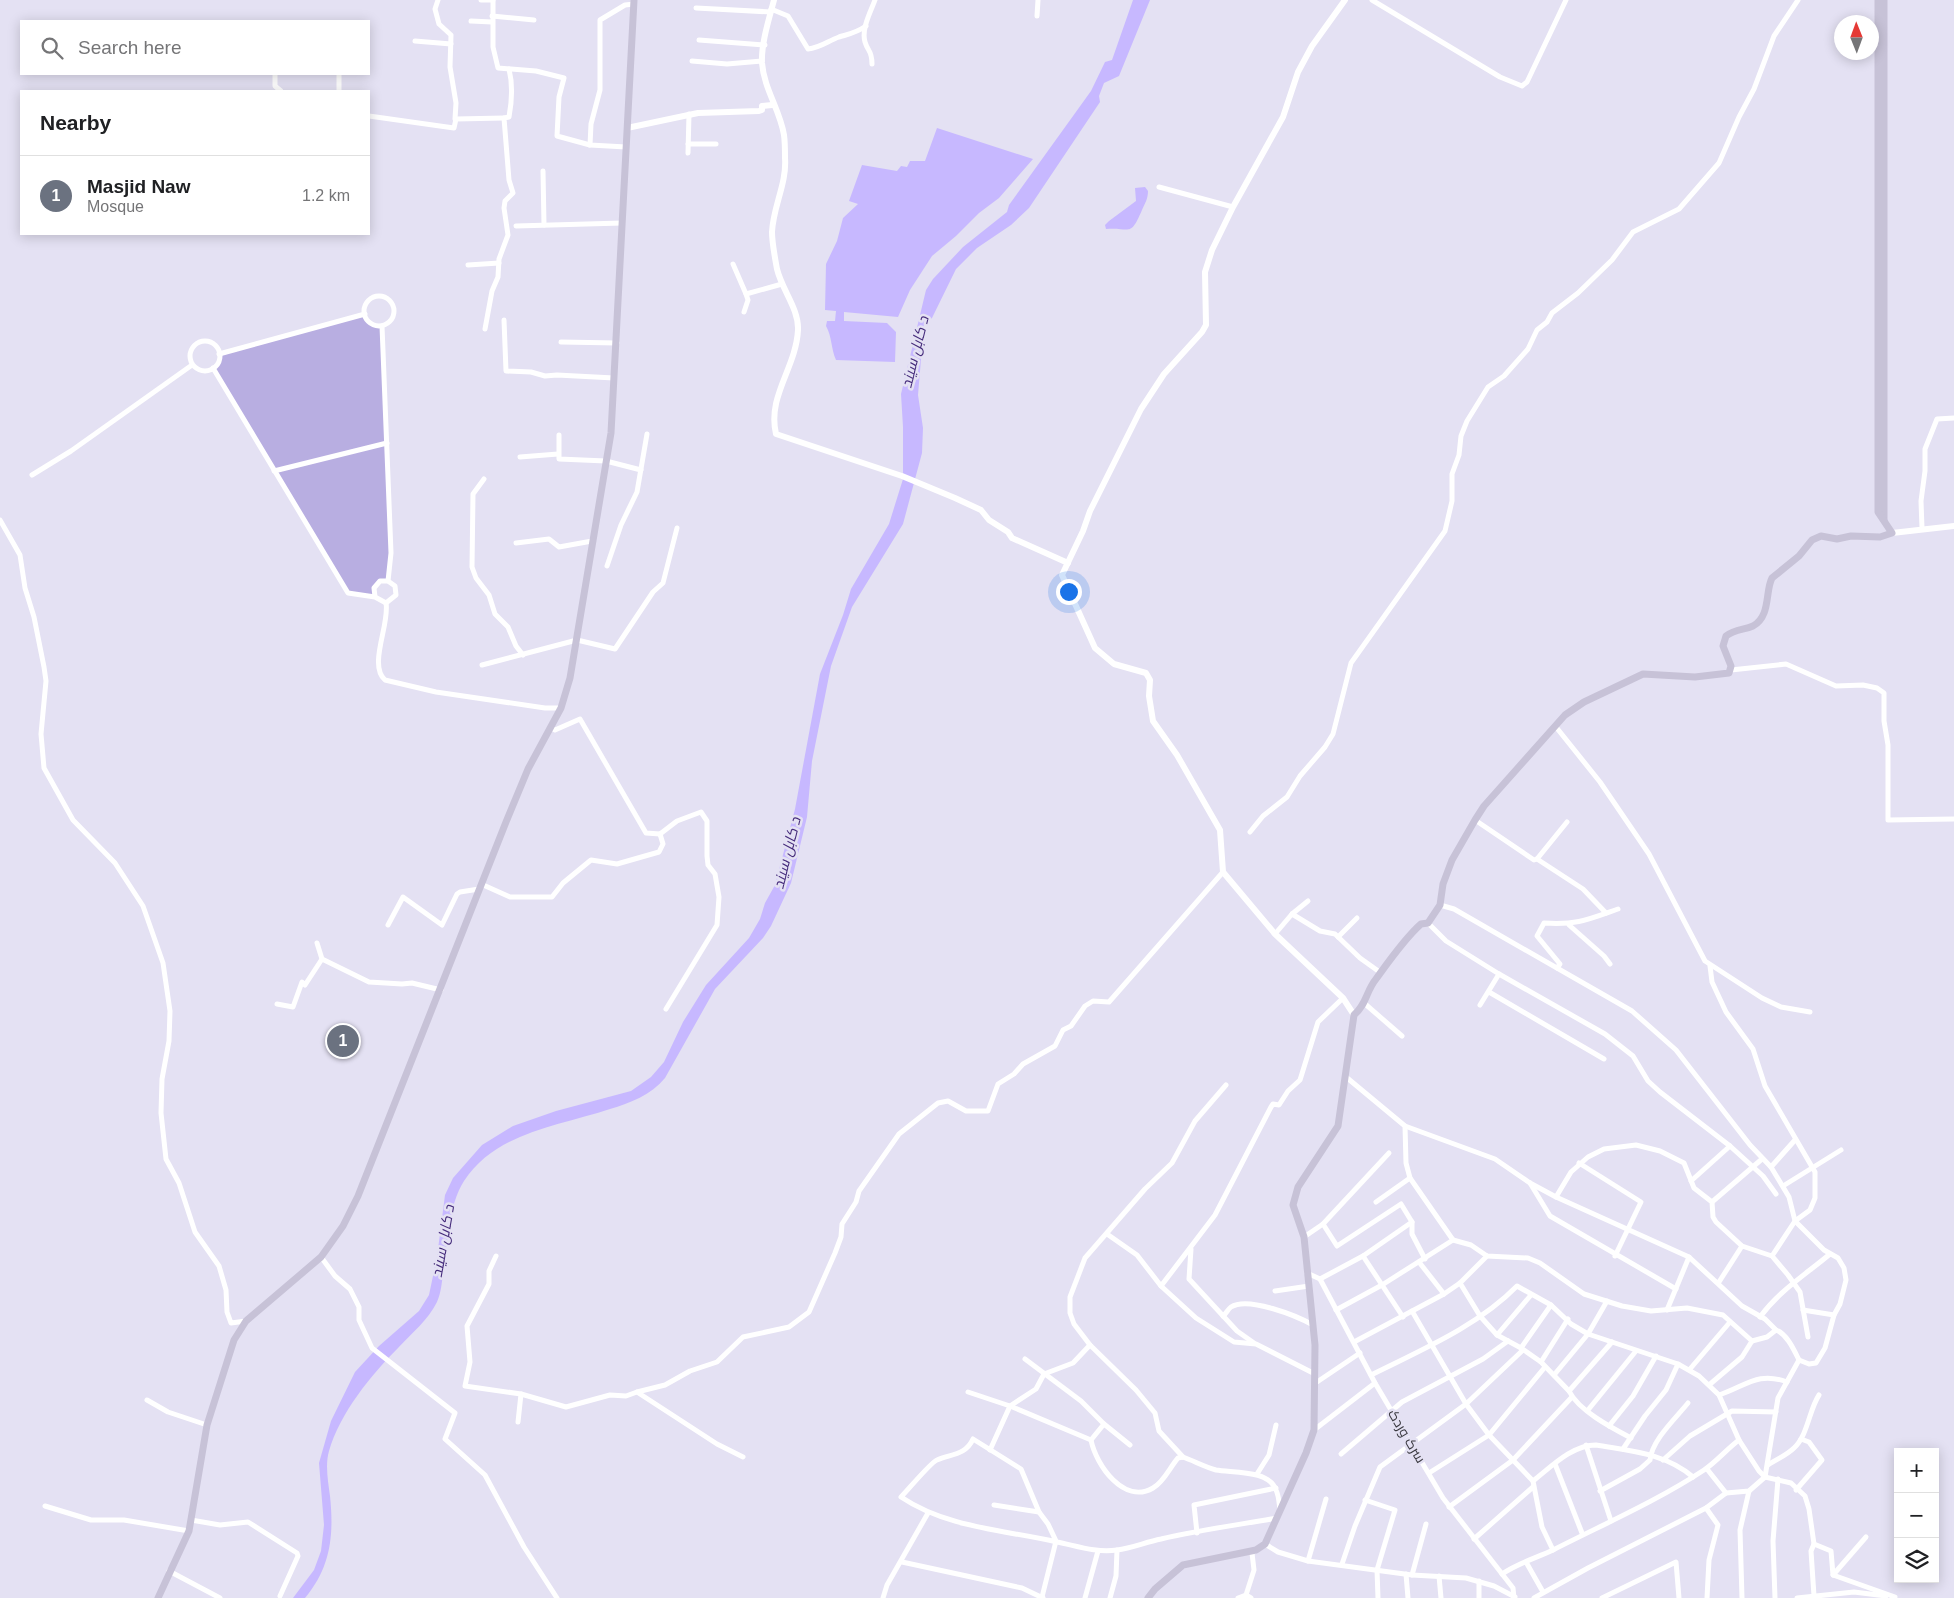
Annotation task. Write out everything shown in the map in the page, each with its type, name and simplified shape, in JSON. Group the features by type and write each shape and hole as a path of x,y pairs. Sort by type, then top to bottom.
{"main road":[{"path":"1148,1598 1155,1589 1183,1565 1256,1550 1265,1544 1306,1453 1314,1430 1313,1325 1304,1237 1293,1205 1298,1187 1338,1126 1354,1015 1363,1008 1376,978 1415,929 1421,924 1428,923 1440,905 1443,884 1452,860 1474,820 1484,806 1565,715 1584,702 1643,674 1695,677 1718,676 1729,673 1731,670 1723,646 1726,636 1737,629 1753,626 1759,620 1769,598 1772,578 1799,556 1812,540 1821,536 1837,539 1851,536 1880,537 1892,533 1878,512 1878,0"},
{"path":"1884,0 1884,521"},
{"path":"158,1598 189,1531 207,1425 234,1340 246,1321 321,1257 343,1226 358,1196 528,769 561,708 573,666 611,433 634,2"}],"street":[{"path":"370,116 454,128 456,103 450,67 450,32 439,24 435,9 438,0"},
{"path":"482,0 493,0 493,47 498,68 536,71 564,78 557,111 557,136 590,145 626,148"},
{"path":"774,0 762,61 772,105 777,111 784,136 785,174 772,233 777,269 796,314 798,329 793,360 779,388 775,403 776,411 773,419 779,435 900,476 981,510 989,520 1008,532 1012,538 1068,564"},
{"path":"872,64 872,51 865,42 866,26 875,0"},
{"path":"1037,16 1038,0"},
{"path":"1344,0 1312,46 1298,72 1283,117 1233,207 1208,261 1205,281 1206,325 1202,332 1164,374 1141,408 1090,511 1068,564 1062,570 1063,579 1095,648 1114,664 1146,673 1150,680 1149,696 1153,721 1177,755 1220,830 1223,872 1275,934 1343,998 1354,1015"},
{"path":"1372,0 1500,77 1522,86 1527,82 1566,0"},
{"path":"1250,832 1263,816 1287,797 1300,776 1325,747 1333,734 1352,663 1445,531 1452,501 1452,474 1459,455 1461,436 1467,421 1488,387 1504,376 1528,349 1537,330 1547,322 1552,313 1578,293 1612,260 1633,232 1679,208 1720,163 1739,117 1754,88 1774,36 1798,0"},
{"path":"590,145 592,124 600,90 600,20 625,5 634,2"},
{"path":"696,8 771,10 788,16 808,49 817,49 840,37 855,34 866,26"},
{"path":"471,21 492,19 534,20"},
{"path":"699,40 765,45"},
{"path":"415,42 451,44"},
{"path":"692,61 743,64 762,61"},
{"path":"455,119 509,117 512,104 512,79 509,69"},
{"path":"275,75 275,86 280,90"},
{"path":"339,76 339,90"},
{"path":"627,128 689,114 759,111 762,110 762,106 772,105"},
{"path":"688,153 689,114"},
{"path":"485,329 492,291 496,284 499,262 508,235 504,208 505,202 513,193 509,180 504,118"},
{"path":"688,144 716,144"},
{"path":"543,171 544,225"},
{"path":"1159,187 1233,207"},
{"path":"516,226 622,223"},
{"path":"468,265 499,262"},
{"path":"734,264 748,300 744,312"},
{"path":"746,294 782,284"},
{"path":"376,296 387,298 392,302 394,314 388,323 382,326 371,324 364,314 366,303 376,296"},
{"path":"220,354 364,314"},
{"path":"504,320 506,371 531,372 545,376 614,378"},
{"path":"382,326 391,553 388,581"},
{"path":"202,341 213,344 220,354 217,364 213,368 202,371 192,365 190,353 192,348 202,341"},
{"path":"561,342 617,343"},
{"path":"32,475 71,451 192,365"},
{"path":"213,368 348,593 375,597 386,602"},
{"path":"1922,528 1921,501 1925,471 1925,449 1937,419 1954,418"},
{"path":"607,566 637,492 647,434"},
{"path":"558,435 558,454 561,460 606,461 641,470"},
{"path":"274,471 387,443"},
{"path":"520,457 558,454"},
{"path":"484,478 473,494 472,567 476,578 490,595 495,614 508,627 516,646 523,656"},
{"path":"1,522 20,555 25,588 34,617 44,666 46,681 41,734 44,768 73,820 115,864 143,906 163,963 170,1011 162,1079 162,1113 166,1159 179,1183 195,1232 219,1266 226,1290 227,1312 231,1323 246,1321"},
{"path":"1892,533 1922,528 1954,526"},
{"path":"482,665 523,656 577,640 613,649 617,647 653,592 663,584 677,528"},
{"path":"516,543 549,539 558,547 592,541"},
{"path":"375,597 376,584 380,581 388,581 395,586 396,595 386,602"},
{"path":"386,602 386,614 377,666 380,675 385,680 436,692 545,708 561,708"},
{"path":"1731,670 1786,664 1836,686 1863,685 1877,688 1884,693 1884,721 1888,745 1888,820 1954,819"},
{"path":"551,728 555,730 580,718 646,833 660,834 677,821 702,812 706,821 706,856 708,865 715,874 719,897 717,926 666,1009"},
{"path":"1556,727 1600,782 1649,854 1705,961 1762,998 1781,1007 1810,1012"},
{"path":"1474,820 1534,860 1538,859 1584,889 1606,913"},
{"path":"1538,859 1566,822"},
{"path":"388,925 403,897 442,925 456,894 480,886 510,897 552,897 563,882 591,860 616,864 659,852 663,844 660,834"},
{"path":"496,1256 489,1271 489,1284 467,1326 470,1362 465,1386 521,1394 566,1407 610,1396 626,1396 657,1388 690,1371 702,1369 717,1362 743,1337 789,1327 808,1312 835,1253 846,1215 856,1202 859,1191 899,1134 943,1101 948,1101 966,1111 988,1111 998,1084 1014,1074 1023,1064 1055,1046 1063,1030 1071,1026 1085,1006 1092,1001 1109,1002 1223,872"},
{"path":"1275,934 1292,914 1308,901"},
{"path":"1346,1077 1405,1126 1495,1159 1530,1183 1556,1197 1689,1256 1719,1282 1742,1306 1760,1316 1791,1344 1799,1360 1809,1364 1816,1363 1825,1348 1846,1280 1844,1268 1838,1258 1830,1254 1795,1221 1789,1197 1771,1167 1762,1159 1698,1076 1668,1042 1624,1006 1454,909 1440,905"},
{"path":"1557,968 1560,964 1537,936 1544,923 1569,925 1618,909"},
{"path":"1292,914 1320,930 1338,937 1360,958 1381,973"},
{"path":"1338,937 1357,918"},
{"path":"1428,923 1446,941 1499,974 1605,1034 1633,1056 1648,1080 1660,1092 1730,1146 1763,1176 1776,1194"},
{"path":"1569,925 1604,956 1610,964"},
{"path":"317,943 322,959 369,982 402,984 412,982 441,990"},
{"path":"277,1004 293,1008 302,982 305,985 322,959"},
{"path":"1710,966 1712,982 1722,1006 1753,1049 1765,1086 1795,1140 1814,1166 1815,1198 1810,1210 1795,1221 1772,1256"},
{"path":"1480,1005 1499,974"},
{"path":"1489,992 1604,1059"},
{"path":"1161,1286 1191,1249 1214,1215 1273,1104 1279,1105 1288,1091 1300,1080 1318,1022 1343,998"},
{"path":"1364,1003 1402,1036"},
{"path":"902,1562 1022,1588 1042,1598 1056,1541 1048,1524 1039,1512 1021,1469 973,1439 971,1445 952,1457 935,1460 901,1497 928,1513 987,1529 1056,1541 1098,1551 1117,1550 1279,1515 1276,1488 1266,1478 1257,1474 1250,1475 1216,1470 1183,1457 1159,1431 1156,1413 1136,1390 1090,1345 1074,1324 1070,1313 1070,1297 1085,1258 1145,1189 1172,1163 1195,1121 1226,1085"},
{"path":"1405,1126 1406,1163 1410,1178 1453,1240 1471,1245 1487,1256 1528,1258 1540,1263 1584,1294 1607,1301 1651,1311 1686,1308 1706,1310 1722,1315 1752,1340"},
{"path":"1771,1167 1795,1140"},
{"path":"1556,1197 1579,1163 1604,1149 1636,1145 1676,1157 1684,1163 1694,1188 1712,1202 1713,1217 1716,1222 1742,1246 1772,1256 1793,1281 1800,1292 1808,1337"},
{"path":"1691,1181 1730,1146"},
{"path":"1783,1186 1841,1150"},
{"path":"1304,1237 1322,1224 1389,1153"},
{"path":"1712,1202 1762,1159"},
{"path":"1579,1163 1641,1202 1615,1256"},
{"path":"1376,1202 1410,1178"},
{"path":"1530,1183 1550,1216 1615,1256 1676,1290"},
{"path":"1322,1224 1337,1246 1401,1204 1412,1222 1412,1234 1425,1259"},
{"path":"1307,1273 1320,1279 1363,1256 1412,1222"},
{"path":"1107,1234 1137,1254 1161,1286 1196,1318 1234,1342 1256,1344"},
{"path":"1336,1310 1382,1285 1453,1240"},
{"path":"1719,1282 1742,1246"},
{"path":"1191,1249 1189,1280 1237,1331 1256,1344 1314,1374"},
{"path":"1760,1316 1767,1306 1793,1281 1830,1254"},
{"path":"1363,1256 1403,1317"},
{"path":"1354,1342 1444,1294 1460,1283 1487,1256"},
{"path":"1667,1310 1689,1256"},
{"path":"321,1257 335,1276 350,1289 359,1307 359,1320 372,1348 386,1361 455,1413 446,1439 485,1475 524,1546 557,1598"},
{"path":"1419,1262 1444,1294"},
{"name":"سرک وردک","path":"1320,1279 1375,1383 1412,1442 1449,1507 1513,1588 1515,1598"},
{"path":"1460,1283 1480,1316 1497,1335 1522,1349 1543,1365 1588,1410 1609,1426 1631,1438"},
{"path":"1275,1291 1309,1286"},
{"path":"1371,1375 1480,1316 1517,1286 1552,1305 1588,1334 1690,1369 1719,1395 1726,1415 1739,1440 1765,1477 1791,1483 1796,1490 1805,1496 1809,1509 1814,1544 1811,1551 1812,1597"},
{"path":"1497,1335 1531,1295"},
{"path":"1554,1375 1588,1334 1607,1301"},
{"path":"1224,1316 1236,1305 1271,1307 1296,1315 1313,1325"},
{"path":"1342,1564 1365,1500 1380,1467 1466,1404 1522,1349 1552,1305"},
{"path":"1412,1310 1466,1404 1489,1435 1514,1460 1533,1484 1542,1527 1552,1550"},
{"path":"1803,1310 1834,1315"},
{"path":"1429,1473 1489,1435 1543,1365 1568,1319"},
{"path":"1690,1369 1730,1322"},
{"path":"1709,1385 1742,1357 1752,1340 1767,1337 1776,1330"},
{"path":"1341,1454 1402,1402 1449,1375 1497,1351 1508,1341"},
{"path":"1449,1507 1514,1460 1571,1394 1612,1342"},
{"path":"990,1450 1010,1406 1036,1389 1044,1374 1073,1363 1090,1345"},
{"path":"1588,1410 1636,1351"},
{"path":"1314,1384 1360,1352"},
{"path":"1609,1426 1633,1396 1656,1356"},
{"path":"1025,1359 1081,1401 1104,1424 1130,1445"},
{"path":"1534,1598 1706,1508 1726,1493 1749,1490 1765,1477 1778,1398 1799,1360"},
{"path":"1623,1449 1645,1416 1666,1390 1678,1364"},
{"path":"1719,1395 1763,1377 1774,1377 1787,1382"},
{"path":"1314,1430 1375,1383"},
{"path":"637,1392 718,1444 743,1457"},
{"path":"968,1392 1010,1406 1091,1440 1098,1458 1113,1479 1120,1487 1130,1492 1139,1492 1153,1488 1178,1458 1183,1457"},
{"path":"518,1422 521,1394"},
{"path":"1768,1464 1795,1447 1801,1439 1814,1402 1819,1394"},
{"path":"146,1400 168,1412 207,1425"},
{"path":"1600,1491 1640,1469 1650,1460 1650,1454 1666,1430 1688,1403"},
{"path":"1663,1460 1690,1436 1732,1411 1776,1412"},
{"path":"1091,1440 1104,1424"},
{"path":"1257,1474 1269,1455 1276,1425"},
{"path":"1796,1490 1822,1460 1809,1442 1801,1439"},
{"path":"1502,1574 1514,1566 1611,1521 1693,1477 1739,1440"},
{"path":"1474,1539 1556,1464 1586,1445 1650,1454 1679,1465 1693,1477"},
{"path":"1586,1445 1611,1521"},
{"path":"1556,1464 1582,1534"},
{"path":"1706,1468 1726,1493"},
{"path":"1775,1598 1773,1541 1778,1479"},
{"path":"1197,1533 1194,1505 1276,1488"},
{"path":"1742,1598 1740,1530 1749,1490"},
{"path":"1308,1561 1326,1499"},
{"path":"1365,1500 1395,1510 1377,1570 1378,1598"},
{"path":"994,1505 1039,1512"},
{"path":"45,1506 91,1520 124,1520 189,1531"},
{"path":"1706,1508 1718,1525 1709,1560 1707,1598"},
{"path":"883,1598 887,1585 902,1562 928,1513"},
{"path":"191,1520 220,1525 248,1522 297,1553 298,1556 280,1596"},
{"path":"1408,1598 1409,1575 1426,1524"},
{"path":"1833,1574 1866,1537"},
{"path":"1265,1544 1278,1552 1308,1561 1342,1564 1409,1575 1466,1578 1494,1586 1515,1598"},
{"path":"1814,1544 1831,1551 1833,1574"},
{"path":"1110,1598 1116,1576 1117,1550"},
{"path":"1238,1598 1248,1596 1254,1570 1252,1554 1256,1550"},
{"path":"1085,1598 1098,1551"},
{"path":"1526,1562 1544,1592"},
{"path":"1602,1598 1676,1562 1679,1598"},
{"path":"169,1571 220,1598"},
{"path":"1797,1598 1854,1592 1896,1597 1833,1574"},
{"path":"1439,1576 1441,1598"},
{"path":"1479,1582 1480,1598"}],"shaded area":[{"path":"364,314 371,323 382,326 391,553 388,581 376,584 375,597 348,593 213,368 217,364 219,354"}],"water":[{"name":"د کابل سيند","path":"1133,0 1150,0 1119,76 1104,83 1099,96 1100,102 1029,208 1011,225 977,248 956,269 932,318 924,323 918,395 923,428 922,453 903,524 852,607 831,666 812,761 807,817 791,883 771,926 763,938 715,989 665,1078 653,1089 640,1098 625,1104 550,1126 511,1141 493,1151 477,1165 464,1181 452,1213 441,1288 437,1302 424,1321 367,1382 349,1409 334,1437 327,1462 331,1510 329,1550 314,1586 305,1598 293,1598 314,1570 321,1551 324,1525 319,1463 331,1421 355,1372 379,1346 419,1311 429,1295 437,1257 445,1195 453,1178 482,1145 513,1126 556,1111 631,1091 651,1077 664,1062 683,1022 706,985 749,938 760,919 765,903 775,885 795,809 820,674 851,589 889,524 903,479 901,394 926,290 933,279 963,247 1007,212 1009,205 1091,91 1105,62 1112,60"},
{"path":"937,128 1033,159 999,198 979,213 932,256 910,290 898,317 844,312 844,321 887,323 896,332 895,362 836,360 826,326 827,321 835,321 836,311 825,310 826,264 837,241 843,218 858,204 849,201 862,165 897,171 901,166 907,167 910,161 925,161"},
{"path":"1145,187 1148,191 1146,201 1135,224 1129,229 1106,229 1105,225 1109,221 1136,201 1135,188"}],"place":[{"name":"Masjid Naw","path":"343,1041"}]}
